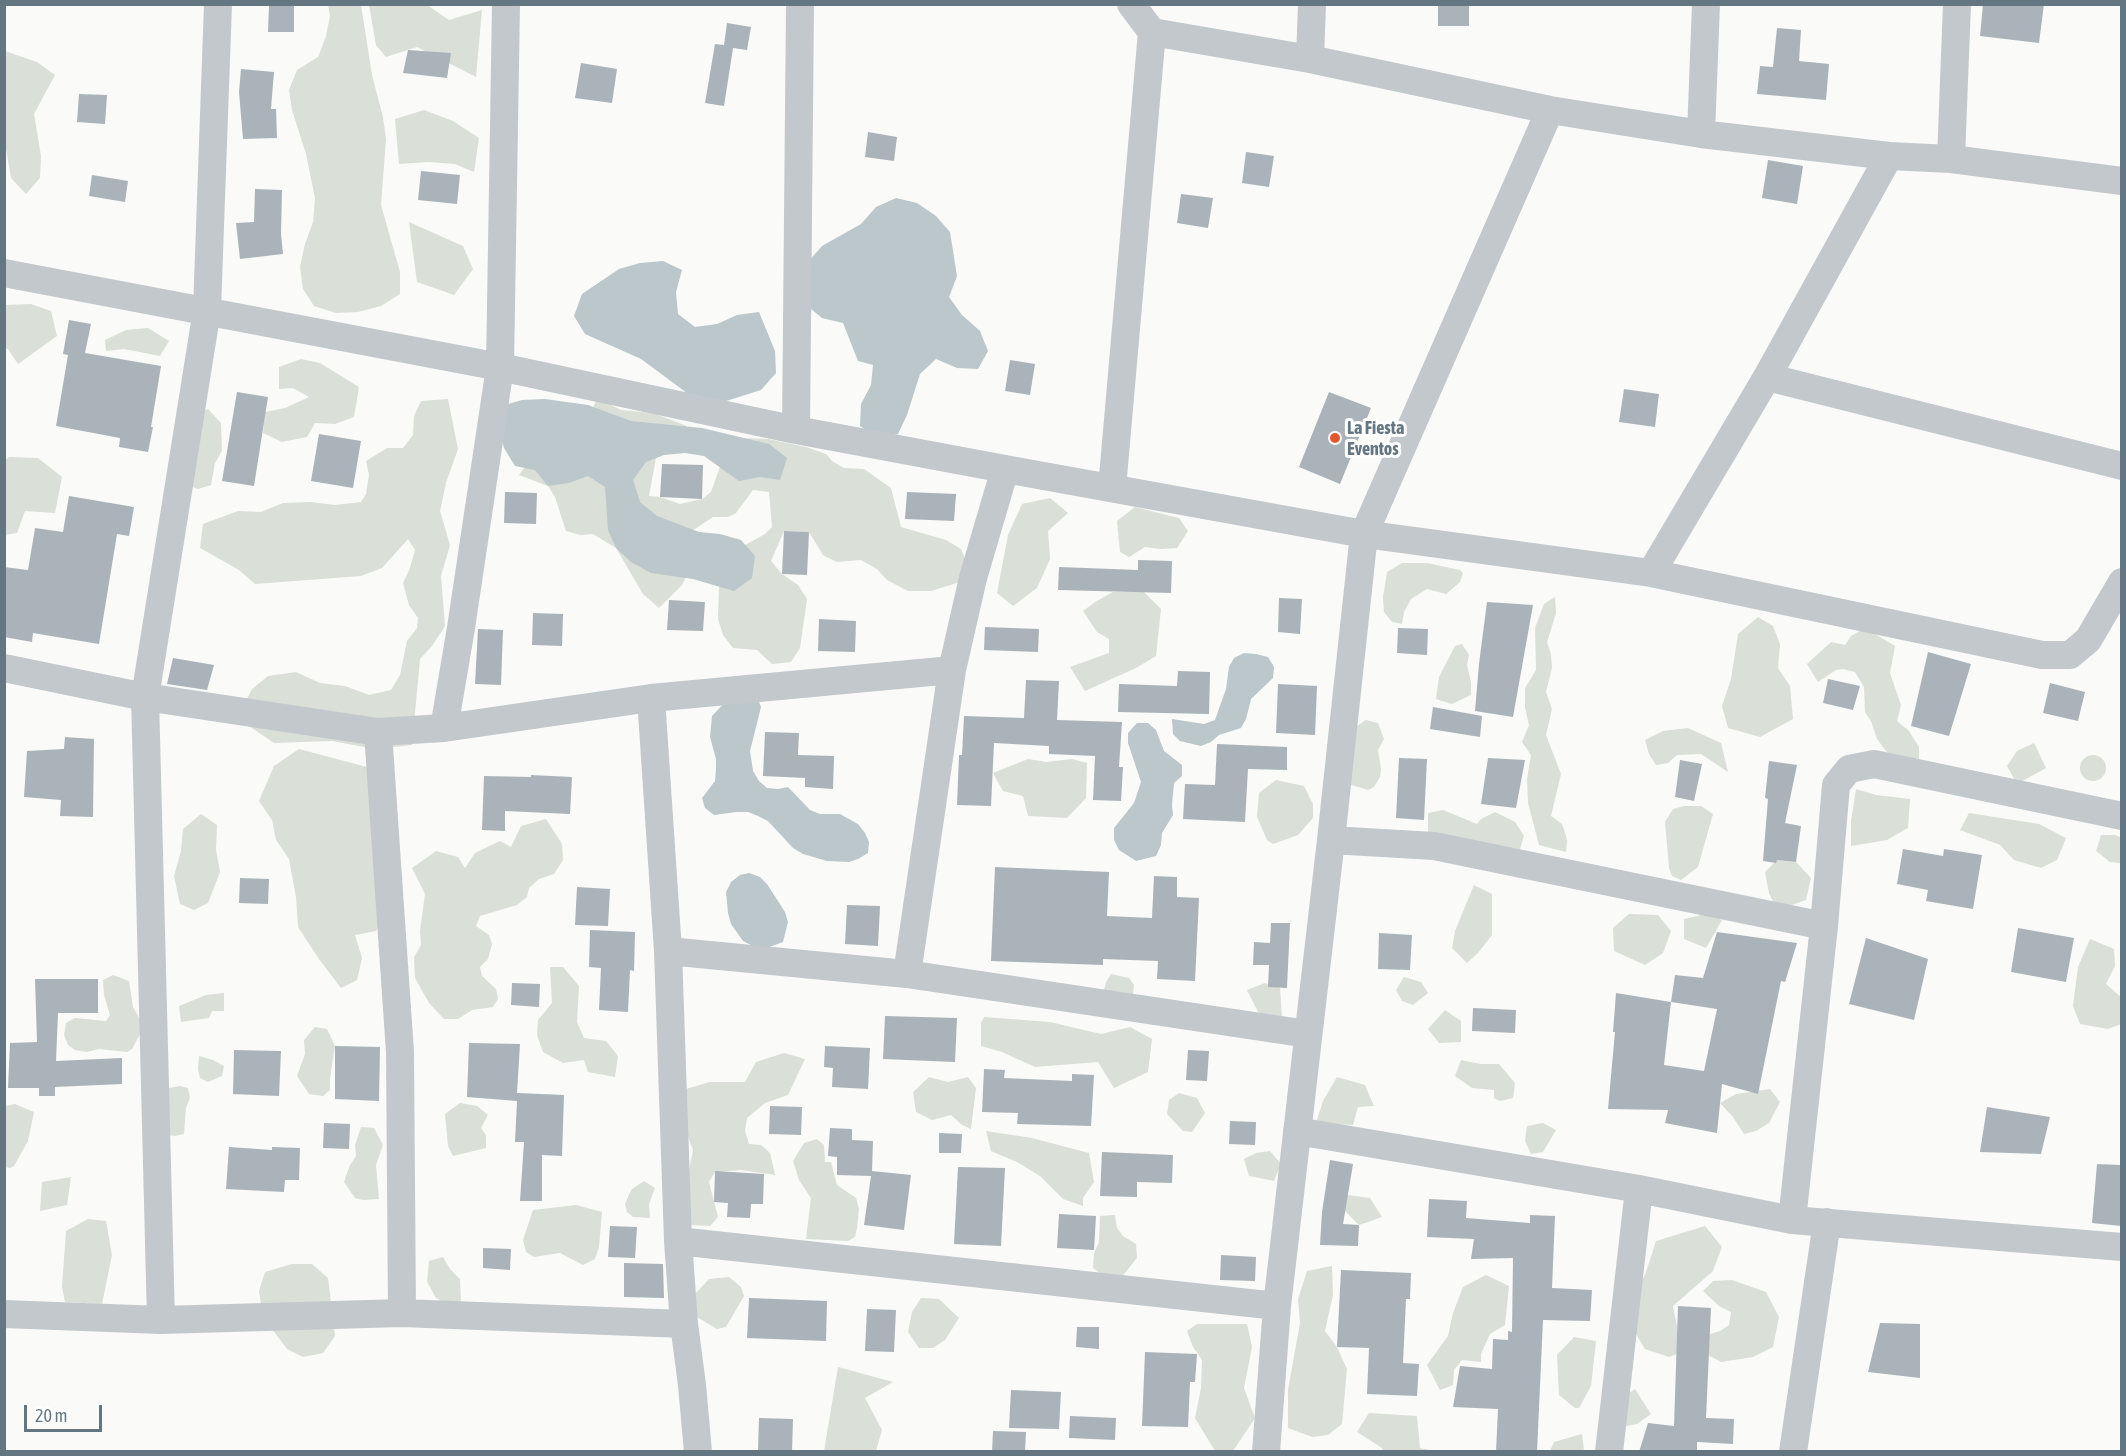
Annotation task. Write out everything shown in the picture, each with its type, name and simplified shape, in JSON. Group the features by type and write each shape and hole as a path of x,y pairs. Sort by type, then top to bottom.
{"street":[{"path":"160,1320 145,697 207,310 218,4"},
{"path":"444,728 500,367 506,4"},
{"path":"796,430 800,4"},
{"path":"1112,488 1152,32 1131,4"},
{"path":"1310,59 1312,4"},
{"path":"1701,134 1706,4"},
{"path":"1952,159 1957,4"},
{"path":"1152,32 1310,59 1550,110 1701,134 1889,156 1952,159 2121,181"},
{"path":"1266,1452 1277,1306 1364,534 1550,110"},
{"path":"1651,573 1767,377 1889,156"},
{"path":"4,273 500,367 796,430 1005,469 1364,534 1651,573 2042,655 2070,654 2088,640 2120,586"},
{"path":"1767,377 2121,466"},
{"path":"907,974 952,670 973,578 1005,469"},
{"path":"4,668 145,697 378,732 444,728 651,698 952,670"},
{"path":"651,698 668,951 678,1241 684,1324 698,1452"},
{"path":"378,732 400,1052 402,1313"},
{"path":"1792,1220 1824,926 1836,785 1849,769 1874,764 2121,816"},
{"path":"1331,840 1434,846 1824,926"},
{"path":"668,951 907,974 1308,1034"},
{"path":"1297,1131 1639,1189 1792,1220 2121,1247"},
{"path":"1609,1452 1639,1189"},
{"path":"1793,1452 1827,1222"},
{"path":"678,1241 1277,1306"},
{"path":"4,1314 160,1320 402,1313 684,1324"}],"shaded area":[{"path":"328,5 361,5 372,75 386,139 381,205 400,272 400,294 381,306 358,312 336,313 314,306 303,289 300,267 313,222 315,198 289,90 297,70 318,57 330,16"},
{"path":"369,5 427,5 449,20 482,10 476,77 417,47 386,57 376,45"},
{"path":"5,51 37,62 55,75 34,114 41,156 40,178 26,194 11,178 5,143"},
{"path":"424,110 453,121 479,138 474,172 455,164 429,162 399,164 395,119"},
{"path":"896,198 917,203 936,216 950,232 957,276 949,297 962,315 980,331 988,351 978,369 957,368 936,359 920,374 907,415 898,434 877,437 860,426 861,404 871,385 873,365 858,361 843,323 822,318 805,304 807,263 822,246 861,224 876,207"},
{"path":"409,222 463,246 473,269 454,295 417,282"},
{"path":"663,261 682,270 676,292 678,314 695,327 717,324 737,315 759,312 775,351 776,373 761,390 723,402 691,396 641,359 585,334 574,316 582,294 619,269 640,263"},
{"path":"31,304 51,311 57,336 18,364 8,349 5,349 5,305"},
{"path":"148,328 169,341 160,356 124,349 106,351 105,340 126,330"},
{"path":"301,359 320,363 359,387 354,417 335,424 315,423 307,437 282,442 263,433 265,412 285,408 309,397 293,388 279,389 279,367"},
{"path":"593,396 621,410 653,413 687,426 656,458 649,496 680,504 702,499 711,492 724,455 743,438 768,439 806,447 826,454 832,461 844,468 864,469 891,488 901,527 946,540 961,549 973,578 931,591 908,591 887,580 877,569 861,560 837,562 823,555 809,532 784,531 771,561 782,574 798,585 807,599 800,648 791,662 772,664 757,650 733,648 723,635 718,619 719,587 736,550 765,534 772,527 769,492 753,490 736,513 728,517 713,517 693,530 688,573 682,585 659,608 643,594 616,548 593,534 580,535 566,531 555,497 548,486 519,475 524,468 547,465 586,423 596,401"},
{"path":"448,399 458,449 446,483 440,511 450,545 441,576 445,626 420,659 412,745 375,749 332,741 274,743 249,726 246,701 252,689 268,676 296,672 320,683 345,686 369,695 391,690 400,675 407,641 417,628 418,618 409,605 403,583 415,550 408,539 382,568 361,576 255,584 239,570 200,548 203,524 238,511 261,512 283,503 311,502 335,505 361,502 366,494 369,475 366,461 387,448 403,448 413,435 414,416 421,401"},
{"path":"545,399 588,405 631,421 702,428 769,444 787,458 780,480 760,477 739,481 704,456 685,453 664,455 646,462 633,480 640,502 657,516 699,532 720,534 741,540 755,556 752,578 734,591 693,579 651,573 631,562 616,548 608,530 605,487 588,476 569,483 548,486 535,470 515,466 504,448 499,428 501,406 522,400"},
{"path":"208,409 221,423 222,451 215,463 211,485 198,489 189,486 196,415"},
{"path":"9,457 38,458 62,477 55,513 25,511 17,533 5,535 5,460"},
{"path":"1050,498 1068,513 1048,531 1050,559 1037,588 1013,606 997,593 1008,535 1022,504"},
{"path":"1135,507 1179,518 1188,531 1177,548 1145,547 1129,557 1120,552 1117,521"},
{"path":"1402,563 1427,563 1460,570 1463,573 1460,582 1446,594 1427,589 1411,599 1404,612 1402,624 1392,622 1384,612 1383,597 1387,572"},
{"path":"1113,592 1144,592 1161,609 1156,656 1136,668 1085,691 1070,667 1109,653 1109,639 1097,632 1083,611"},
{"path":"1555,597 1556,613 1547,642 1552,668 1546,692 1552,709 1546,735 1561,774 1551,816 1562,824 1567,840 1566,852 1539,845 1528,803 1527,779 1531,755 1522,742 1529,725 1525,708 1525,688 1536,670 1535,628 1544,604"},
{"path":"1758,617 1773,626 1780,644 1778,668 1790,686 1793,719 1760,737 1728,728 1722,706 1731,679 1738,634"},
{"path":"1865,628 1895,646 1890,673 1901,705 1897,721 1909,731 1919,747 1919,759 1897,762 1877,739 1871,721 1865,712 1864,687 1855,672 1836,670 1818,682 1807,664 1831,642 1845,645 1851,636"},
{"path":"1462,644 1469,655 1467,665 1471,695 1452,704 1436,699 1439,677 1455,646"},
{"path":"1244,653 1268,657 1274,667 1273,678 1251,699 1241,728 1219,735 1211,742 1201,746 1180,741 1173,734 1172,719 1204,724 1215,720 1226,689 1229,667 1234,658"},
{"path":"757,697 761,707 750,751 753,771 759,781 767,788 788,787 810,810 820,814 840,814 858,824 869,842 868,853 849,862 827,861 803,854 793,848 768,821 758,816 748,812 714,815 705,808 702,798 715,781 716,769 716,759 710,737 712,716 727,700"},
{"path":"1366,720 1378,723 1384,739 1378,750 1380,777 1374,787 1368,790 1348,784 1350,731"},
{"path":"1137,723 1148,723 1156,730 1164,751 1182,765 1182,776 1174,783 1173,815 1162,833 1161,845 1156,856 1136,861 1119,850 1114,840 1114,828 1134,803 1141,782 1128,743 1128,733"},
{"path":"1688,728 1721,743 1728,772 1701,754 1677,755 1668,763 1656,765 1649,754 1645,740 1663,731"},
{"path":"2034,743 2046,768 2017,784 2007,766 2017,751"},
{"path":"299,749 367,767 390,907 376,931 355,935 362,958 357,980 341,988 298,927 296,897 289,859 276,840 272,820 259,801 274,766"},
{"path":"2093,755 2102,759 2106,768 2102,777 2093,781 2084,777 2080,768 2084,759"},
{"path":"1028,759 1046,762 1072,759 1087,763 1086,798 1067,818 1028,816 1023,796 1003,791 993,773"},
{"path":"1276,780 1304,786 1313,804 1313,818 1298,835 1273,844 1267,840 1257,817 1259,793"},
{"path":"1856,789 1876,795 1910,799 1908,828 1887,840 1851,846 1851,821"},
{"path":"1684,806 1701,806 1713,814 1698,867 1681,880 1672,876 1669,868 1665,822 1673,809"},
{"path":"1443,810 1477,824 1481,819 1495,812 1515,822 1524,836 1519,852 1434,846 1428,831 1428,813"},
{"path":"1969,813 2039,824 2066,838 2057,860 2041,868 2014,860 2000,845 1960,830"},
{"path":"201,814 217,825 216,850 220,872 208,903 194,910 180,904 174,876 181,851 183,829"},
{"path":"546,819 562,844 563,860 554,874 539,879 529,888 527,897 517,905 480,916 476,926 489,935 492,944 488,959 480,967 482,976 496,989 498,999 493,1007 472,1010 458,1019 444,1019 429,1003 415,978 414,957 421,945 420,931 425,894 412,868 436,851 458,857 465,868 475,853 500,841 511,847 521,826"},
{"path":"2101,835 2116,835 2121,838 2121,863 2110,862 2096,851"},
{"path":"1777,860 1796,862 1811,878 1806,900 1777,910 1769,893 1765,872"},
{"path":"749,873 760,877 767,884 785,912 788,922 783,942 764,949 743,941 731,924 728,913 726,892 731,882 740,875"},
{"path":"1474,885 1492,894 1492,935 1467,963 1452,948 1455,931"},
{"path":"1629,914 1658,915 1671,931 1663,953 1645,965 1614,951 1613,928"},
{"path":"1706,914 1722,920 1706,948 1684,939 1684,919"},
{"path":"2090,939 2114,949 2115,966 2106,984 2121,997 2121,1024 2108,1029 2080,1024 2073,1006 2078,967"},
{"path":"550,967 563,967 579,986 577,1022 584,1038 606,1041 618,1056 615,1077 588,1072 584,1060 563,1063 543,1052 537,1035 538,1020 552,1003"},
{"path":"1111,974 1129,978 1134,985 1133,995 1103,994"},
{"path":"113,975 129,981 133,1007 141,1021 140,1034 132,1049 127,1052 99,1049 87,1052 75,1050 68,1045 64,1035 66,1023 75,1018 106,1021 110,1015 104,995 103,980"},
{"path":"1404,977 1421,982 1428,993 1413,1005 1402,1001 1396,990"},
{"path":"1265,983 1280,988 1282,1018 1261,1018 1247,990"},
{"path":"224,993 224,1011 212,1011 209,1018 181,1022 179,1006 206,995"},
{"path":"1445,1010 1461,1021 1461,1042 1439,1043 1428,1029"},
{"path":"984,1017 1050,1022 1101,1034 1130,1027 1152,1039 1148,1072 1114,1088 1098,1062 1035,1067 1002,1052 981,1046 981,1023"},
{"path":"315,1027 327,1029 335,1046 330,1090 323,1096 309,1094 297,1076 305,1054 304,1040"},
{"path":"784,1053 805,1059 788,1095 765,1103 747,1118 745,1131 749,1144 761,1145 770,1153 775,1175 741,1170 715,1172 709,1182 718,1217 710,1226 690,1225 687,1181 693,1150 680,1116 686,1089 710,1082 745,1082 756,1062"},
{"path":"199,1056 224,1066 222,1076 208,1082 200,1078"},
{"path":"1461,1060 1481,1064 1499,1064 1515,1083 1513,1098 1500,1101 1494,1098 1494,1090 1472,1088 1455,1076"},
{"path":"929,1077 948,1082 968,1077 976,1088 971,1129 962,1125 951,1115 932,1120 916,1112 913,1092"},
{"path":"1337,1077 1365,1085 1374,1106 1358,1107 1353,1125 1316,1123 1323,1101"},
{"path":"180,1086 188,1088 190,1098 186,1108 184,1134 175,1136 169,1135 169,1088"},
{"path":"1770,1089 1780,1102 1769,1123 1756,1131 1744,1134 1720,1103 1736,1094"},
{"path":"1179,1093 1197,1098 1205,1113 1192,1132 1183,1131 1167,1114 1169,1100"},
{"path":"460,1103 477,1106 488,1115 481,1128 486,1135 486,1148 453,1156 448,1146 445,1114"},
{"path":"15,1104 34,1112 28,1141 14,1166 10,1168 5,1167 5,1106"},
{"path":"1543,1123 1556,1130 1543,1152 1531,1154 1525,1141 1527,1126"},
{"path":"361,1127 374,1128 383,1145 376,1165 379,1199 355,1198 344,1182 356,1156 355,1145"},
{"path":"986,1131 1032,1138 1089,1153 1094,1182 1083,1198 1083,1206 1063,1199 1040,1176 1017,1162 991,1151"},
{"path":"817,1139 824,1145 825,1162 831,1162 837,1185 856,1198 859,1209 857,1228 855,1237 848,1241 806,1239 811,1198 799,1180 793,1161 804,1143"},
{"path":"1270,1151 1281,1164 1274,1181 1249,1176 1244,1159 1256,1153"},
{"path":"71,1177 67,1205 40,1211 42,1182"},
{"path":"644,1181 655,1188 649,1204 650,1218 633,1217 627,1212 625,1204 631,1190"},
{"path":"1348,1195 1370,1198 1382,1217 1359,1225 1341,1207"},
{"path":"576,1205 602,1212 599,1247 595,1259 583,1265 560,1253 534,1257 526,1252 523,1240 533,1210"},
{"path":"1115,1215 1117,1228 1123,1236 1136,1244 1137,1258 1119,1280 1105,1277 1093,1268 1094,1253 1099,1242 1100,1216"},
{"path":"88,1219 106,1221 112,1255 102,1304 65,1302 62,1287 66,1231"},
{"path":"1705,1226 1722,1247 1713,1271 1673,1306 1679,1336 1700,1337 1720,1331 1729,1325 1731,1312 1719,1306 1703,1291 1713,1281 1732,1280 1766,1292 1779,1317 1773,1347 1753,1357 1721,1362 1708,1355 1677,1354 1669,1357 1645,1349 1626,1317 1646,1272 1656,1241"},
{"path":"443,1257 460,1279 461,1303 445,1303 436,1298 427,1282 429,1261"},
{"path":"292,1264 312,1264 328,1278 335,1336 323,1353 303,1357 287,1349 263,1317 259,1291 265,1272"},
{"path":"1332,1266 1333,1295 1325,1331 1337,1347 1347,1369 1342,1424 1328,1435 1312,1437 1288,1428 1288,1390 1300,1323 1298,1299 1307,1271"},
{"path":"1486,1275 1509,1286 1505,1325 1490,1334 1481,1354 1481,1362 1462,1360 1454,1370 1453,1385 1440,1390 1427,1365 1448,1336 1453,1313 1463,1287"},
{"path":"729,1277 741,1287 744,1296 726,1327 717,1329 695,1316 695,1294 709,1279"},
{"path":"921,1298 939,1299 959,1318 945,1340 933,1348 919,1348 908,1332 912,1312"},
{"path":"1197,1324 1247,1324 1252,1347 1244,1388 1255,1418 1233,1451 1215,1451 1195,1418 1201,1388 1202,1360 1193,1347 1187,1331"},
{"path":"1574,1337 1596,1341 1591,1386 1579,1408 1575,1408 1559,1395 1557,1355"},
{"path":"838,1367 893,1382 865,1398 882,1430 876,1451 824,1451"},
{"path":"1635,1389 1651,1414 1637,1424 1622,1427 1620,1399"},
{"path":"1369,1413 1417,1416 1420,1448 1435,1451 1383,1451 1382,1448 1357,1432"},
{"path":"1582,1434 1584,1451 1550,1451 1554,1442"}],"building":[{"path":"1438,4 1469,4 1469,26 1438,26"},
{"path":"1983,4 2044,4 2039,43 1980,36"},
{"path":"269,6 294,6 294,32 268,32"},
{"path":"727,23 751,27 747,50 733,48 724,106 705,103 715,44 724,45"},
{"path":"1777,28 1801,30 1799,61 1829,64 1826,100 1757,94 1760,66 1773,67"},
{"path":"408,50 451,53 447,78 403,73"},
{"path":"581,63 617,69 612,103 575,98"},
{"path":"241,69 274,72 271,109 276,109 277,138 243,139 239,92"},
{"path":"79,94 107,95 105,124 77,122"},
{"path":"868,132 897,137 894,161 865,157"},
{"path":"1246,152 1274,156 1269,187 1242,183"},
{"path":"1768,160 1803,166 1797,204 1762,198"},
{"path":"421,171 460,175 457,204 418,200"},
{"path":"92,175 128,181 125,202 89,196"},
{"path":"255,189 282,190 283,254 240,259 236,223 254,222"},
{"path":"1181,194 1213,198 1208,228 1177,223"},
{"path":"69,320 91,324 85,353 161,366 148,452 119,447 120,438 56,426 68,355 63,354"},
{"path":"1010,360 1035,364 1030,395 1005,391"},
{"path":"1624,389 1659,394 1655,427 1619,422"},
{"path":"237,392 268,397 254,486 222,481"},
{"name":"La Fiesta Eventos","path":"1329,392 1371,408 1340,484 1299,467"},
{"path":"319,434 361,441 353,488 311,481"},
{"path":"662,464 703,465 702,499 660,497"},
{"path":"505,492 537,493 536,524 504,523"},
{"path":"907,492 956,494 954,521 905,519"},
{"path":"69,496 134,507 129,536 117,534 99,644 33,633 32,642 4,637 4,567 28,570 35,528 63,532"},
{"path":"784,531 809,532 807,575 782,574"},
{"path":"1138,560 1172,561 1171,593 1058,590 1059,567 1138,570"},
{"path":"1279,598 1302,599 1300,634 1278,632"},
{"path":"669,600 705,602 703,631 667,630"},
{"path":"1487,602 1533,605 1513,717 1475,711"},
{"path":"533,613 563,614 562,646 532,645"},
{"path":"819,619 856,621 855,652 818,651"},
{"path":"985,627 1039,629 1038,652 984,650"},
{"path":"1398,628 1428,629 1427,655 1397,653"},
{"path":"478,629 503,630 501,685 475,684"},
{"path":"1928,652 1971,664 1949,736 1911,726"},
{"path":"173,658 214,665 207,690 167,684"},
{"path":"1178,671 1210,672 1209,714 1118,712 1119,684 1177,686"},
{"path":"1828,679 1860,686 1853,710 1823,703"},
{"path":"1026,680 1059,681 1057,720 1122,722 1119,767 1123,767 1121,801 1093,800 1095,756 1049,754 1049,746 994,743 991,806 957,805 959,755 962,755 964,716 1024,718"},
{"path":"2050,683 2085,692 2078,721 2043,713"},
{"path":"1278,684 1317,686 1315,735 1276,733"},
{"path":"1433,707 1482,716 1480,737 1430,729"},
{"path":"765,732 799,733 798,755 834,756 833,789 805,787 805,778 763,776"},
{"path":"65,737 94,739 93,817 60,816 61,800 24,797 27,751 64,749"},
{"path":"1217,744 1287,747 1287,770 1248,769 1245,822 1183,819 1185,784 1215,785"},
{"path":"1399,758 1427,759 1424,820 1396,818"},
{"path":"1488,758 1525,760 1516,808 1481,804"},
{"path":"1680,760 1702,764 1694,801 1675,797"},
{"path":"1769,761 1797,765 1785,823 1801,826 1796,862 1763,861"},
{"path":"531,775 572,777 570,814 505,811 505,831 482,830 484,776 531,777"},
{"path":"1903,849 1943,856 1944,849 1982,855 1973,909 1926,901 1928,890 1897,884"},
{"path":"995,867 1109,872 1107,916 1152,918 1154,876 1177,877 1177,897 1199,898 1195,981 1157,979 1158,961 1103,959 1103,965 991,961"},
{"path":"240,878 269,879 268,904 239,903"},
{"path":"577,887 610,889 608,926 575,925"},
{"path":"847,905 880,906 878,946 845,944"},
{"path":"1271,923 1290,923 1287,988 1268,987 1269,965 1253,965 1254,942 1270,943"},
{"path":"2018,928 2074,938 2066,982 2011,972"},
{"path":"590,930 635,932 634,971 630,970 628,1012 599,1010 601,968 589,967"},
{"path":"1717,932 1797,943 1785,982 1781,981 1758,1094 1722,1084 1717,1133 1665,1123 1668,1110 1608,1109 1616,993 1671,1002 1675,975 1703,978","holes":["1671,1002 1717,1009 1704,1071 1664,1065"]},
{"path":"1379,933 1412,935 1410,970 1378,969"},
{"path":"1866,938 1928,959 1914,1020 1849,1004"},
{"path":"35,979 98,979 98,1013 58,1013 56,1061 122,1058 122,1084 55,1087 55,1096 39,1096 39,1088 8,1088 10,1043 37,1042"},
{"path":"512,983 540,984 539,1007 511,1005"},
{"path":"1473,1008 1516,1010 1515,1033 1472,1031"},
{"path":"885,1016 957,1018 955,1062 883,1059"},
{"path":"469,1043 520,1044 517,1093 564,1095 562,1156 542,1155 542,1201 520,1201 524,1142 515,1142 517,1101 467,1097"},
{"path":"335,1046 380,1047 379,1101 335,1099"},
{"path":"825,1046 870,1048 868,1089 832,1087 833,1068 824,1067"},
{"path":"234,1050 281,1051 279,1096 233,1094"},
{"path":"1188,1050 1209,1051 1207,1081 1186,1080"},
{"path":"984,1069 1005,1070 1004,1078 1072,1081 1072,1074 1094,1075 1091,1126 1017,1124 1018,1113 982,1112"},
{"path":"770,1106 802,1107 801,1135 769,1134"},
{"path":"1987,1107 2050,1117 2041,1154 1980,1152"},
{"path":"1230,1121 1256,1122 1255,1145 1229,1144"},
{"path":"324,1123 350,1124 349,1149 323,1148"},
{"path":"830,1128 852,1129 852,1140 873,1141 872,1171 911,1175 904,1230 864,1225 871,1176 837,1175 837,1157 828,1156"},
{"path":"939,1133 962,1134 961,1153 939,1153"},
{"path":"229,1147 272,1150 272,1147 300,1148 299,1180 285,1180 284,1192 226,1189"},
{"path":"1102,1152 1173,1155 1172,1183 1137,1182 1137,1197 1100,1196"},
{"path":"1330,1160 1353,1164 1343,1224 1359,1225 1358,1246 1320,1245 1322,1212"},
{"path":"2097,1164 2121,1165 2121,1226 2092,1223"},
{"path":"958,1167 1005,1168 1001,1246 954,1244"},
{"path":"715,1171 764,1174 763,1204 751,1204 750,1218 727,1217 728,1203 714,1202"},
{"path":"1429,1199 1467,1201 1466,1218 1530,1223 1530,1215 1555,1216 1552,1288 1592,1290 1590,1321 1543,1320 1537,1452 1496,1452 1498,1409 1453,1407 1460,1366 1492,1369 1493,1339 1508,1340 1508,1331 1512,1332 1513,1258 1471,1259 1474,1239 1427,1237"},
{"path":"1059,1214 1096,1216 1094,1250 1057,1248"},
{"path":"610,1226 637,1227 635,1258 608,1257"},
{"path":"483,1248 511,1249 510,1270 483,1268"},
{"path":"1221,1255 1256,1257 1255,1281 1220,1280"},
{"path":"624,1263 663,1264 664,1298 624,1297"},
{"path":"1341,1270 1411,1273 1410,1299 1406,1299 1403,1363 1419,1364 1417,1396 1367,1394 1369,1348 1337,1347"},
{"path":"749,1298 827,1301 826,1341 747,1338"},
{"path":"1678,1306 1711,1308 1706,1418 1734,1419 1733,1444 1697,1442 1697,1452 1639,1452 1648,1423 1674,1426"},
{"path":"867,1309 896,1310 894,1352 865,1351"},
{"path":"1880,1323 1920,1324 1920,1378 1868,1372"},
{"path":"1077,1327 1099,1327 1099,1349 1076,1347"},
{"path":"1145,1352 1197,1354 1195,1382 1190,1382 1188,1427 1142,1426"},
{"path":"1011,1390 1061,1392 1059,1429 1009,1428"},
{"path":"1070,1416 1116,1418 1115,1440 1069,1438"},
{"path":"759,1418 793,1419 792,1452 758,1452"},
{"path":"993,1431 1026,1432 1025,1452 992,1452"}],"place":[{"name":"La Fiesta Eventos","path":"1335,438"}]}
